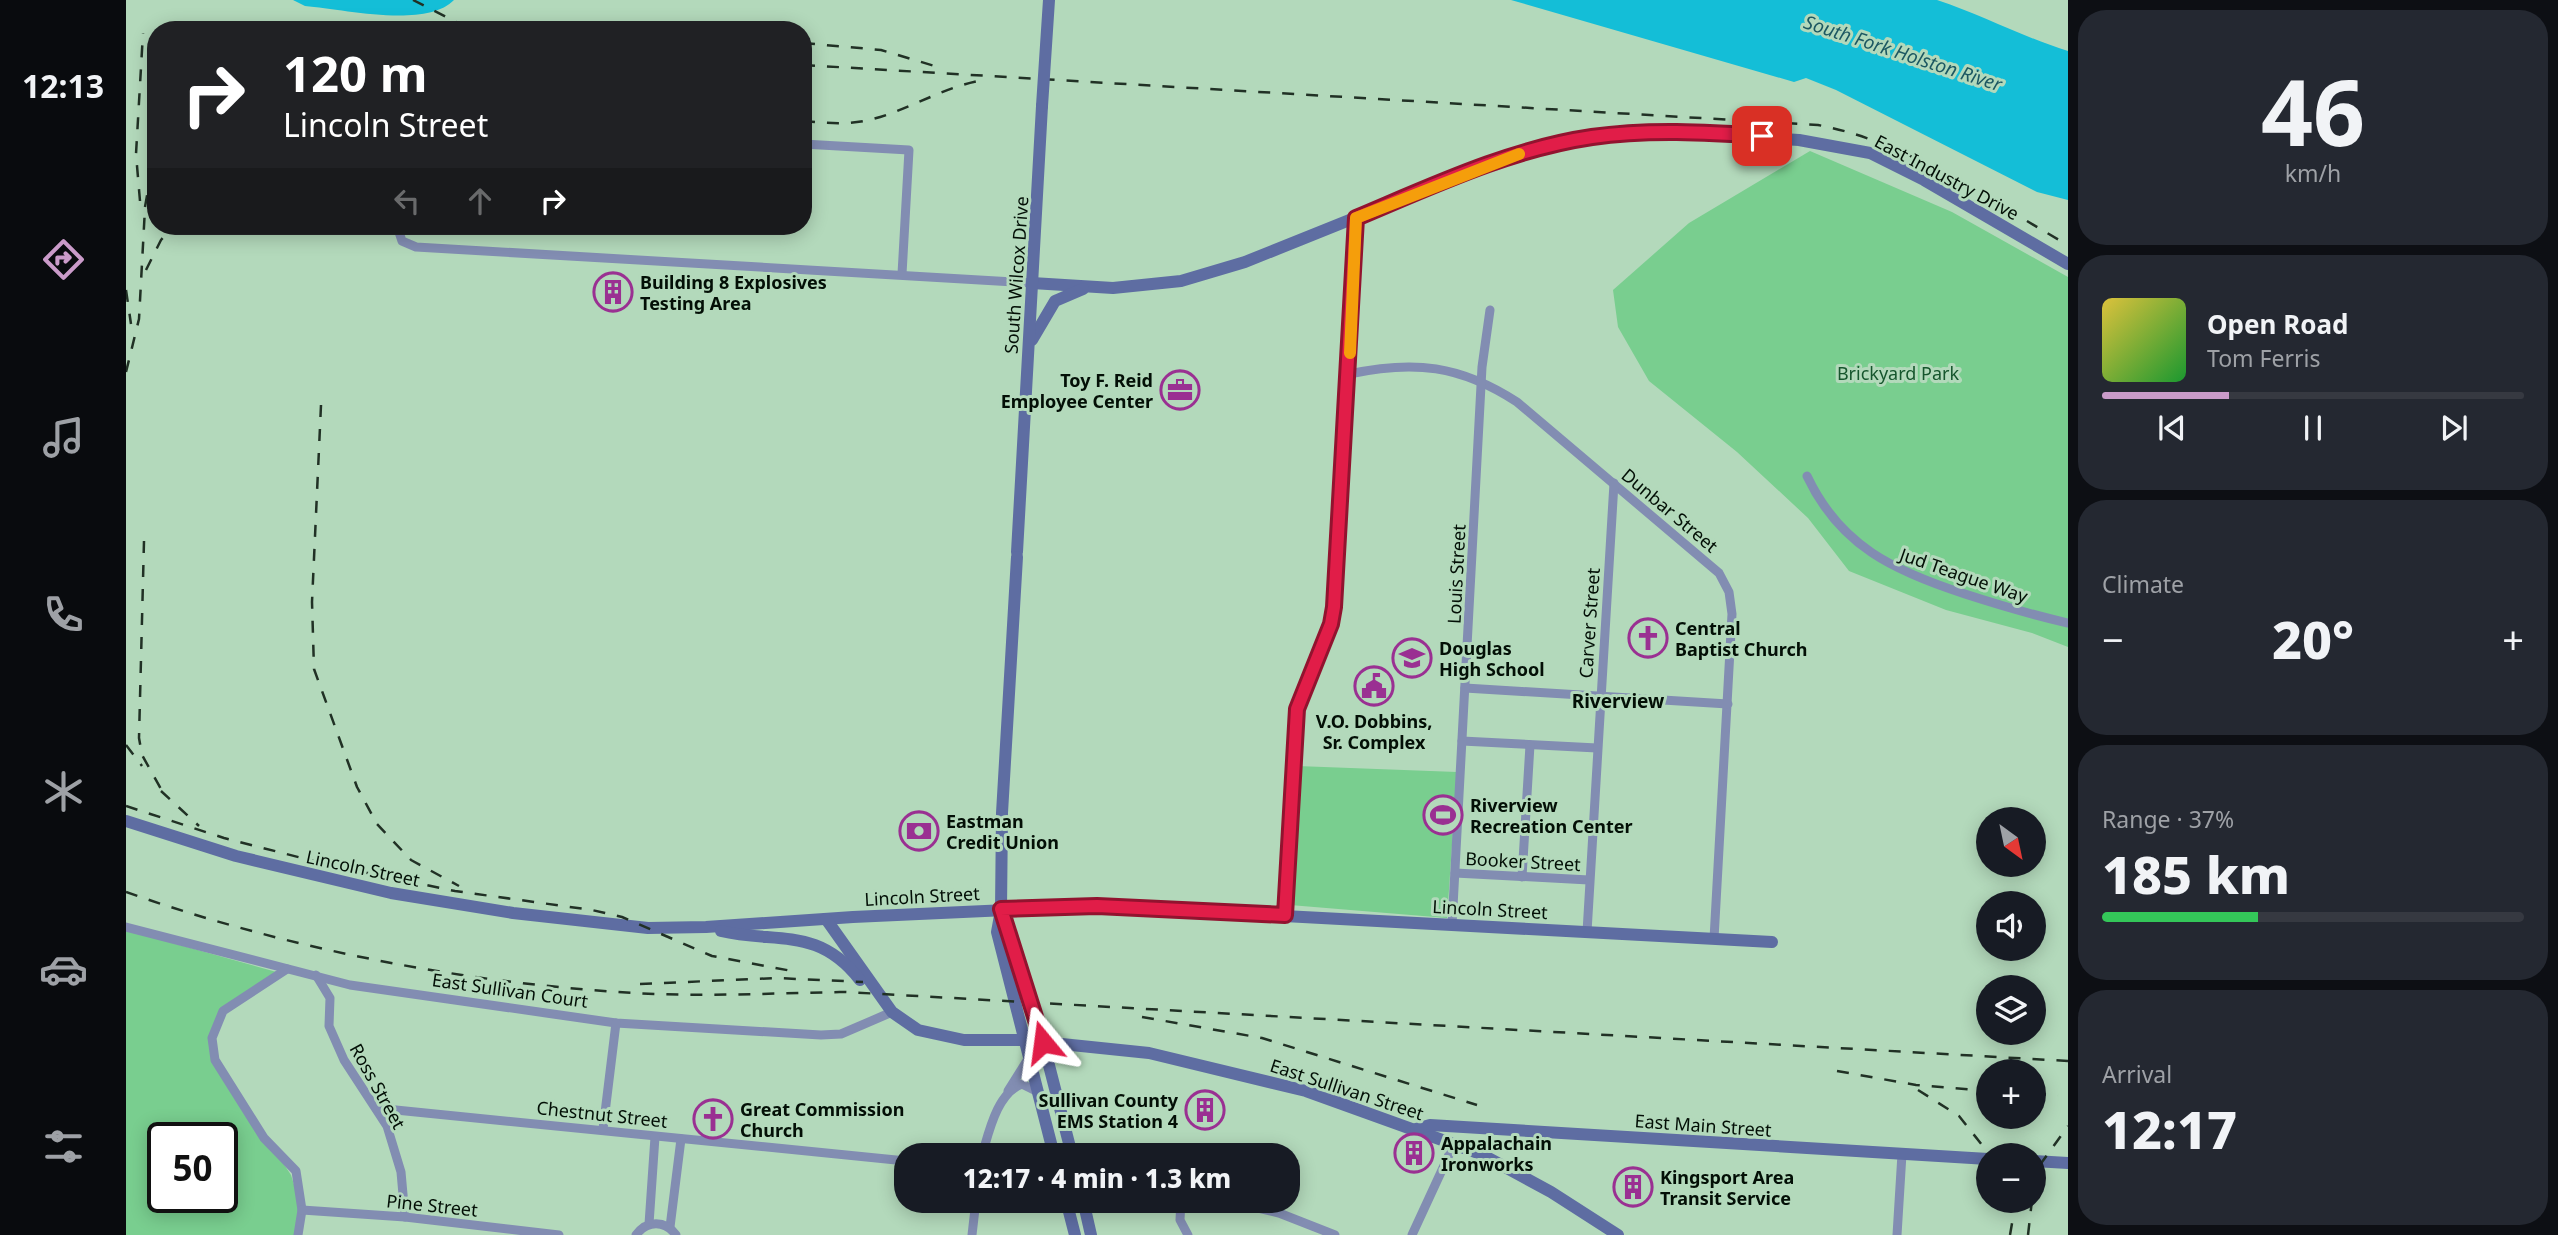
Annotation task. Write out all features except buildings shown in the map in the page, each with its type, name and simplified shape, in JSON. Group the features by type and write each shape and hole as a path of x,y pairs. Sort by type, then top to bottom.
{"main road":[{"name":"South Wilcox Drive","path":"1049,0 1002,813 1001,909 1043,1042 1069,1143"},
{"name":"East Industry Drive","path":"1032,284 1148,286 1191,278 1245,262 1495,162 1564,142 1629,133 1743,135 1826,142 1870,153 1924,180 2068,264"},
{"path":"1029,346 1046,311 1055,301 1088,287"},
{"name":"Lincoln Street","path":"126,821 236,856 391,893 576,921 648,928 706,928 1001,909 1097,906 1772,942"},
{"path":"1001,909 997,932 1051,1143"},
{"path":"826,919 892,1012"},
{"path":"706,928 732,933 782,936 826,950 855,975 876,1002 918,1030 943,1037 1043,1042"},
{"name":"East Sullivan Street","path":"1043,1042 1149,1053 1306,1091 1416,1129 1515,1172 1618,1235"},
{"name":"East Main Street","path":"1416,1129 1430,1125 1976,1158"},
{"path":"2046,1162 2068,1163"},
{"path":"1069,1213 1075,1235"},
{"path":"1086,1213 1091,1235"}],"street":[{"path":"812,145 909,150 902,274"},
{"path":"1285,915 1297,709 1331,624 1334,607 1356,218"},
{"path":"400,235 402,242 416,247 902,274 1032,284"},
{"name":"Louis Street","path":"1452,925 1483,381 1490,310"},
{"name":"Dunbar Street","path":"1349,374 1380,367 1418,366 1483,381 1517,402 1711,564 1724,581 1732,603 1714,939"},
{"name":"Jud Teague Way","path":"1807,476 1848,535 1889,566 2026,614 2068,623"},
{"name":"Carver Street","path":"1587,932 1614,483"},
{"path":"1465,688 1728,704"},
{"path":"1462,741 1597,748"},
{"path":"1522,877 1530,745"},
{"name":"Booker Street","path":"1455,873 1589,880"},
{"name":"East Sullivan Court","path":"126,927 350,985 615,1023 821,1035 849,1031 892,1012"},
{"path":"287,969 223,1012 212,1038 215,1060 264,1138 296,1171 302,1210 298,1235"},
{"name":"Ross Street","path":"316,975 330,998 328,1026 344,1060 387,1126 401,1172 405,1217"},
{"path":"603,1129 615,1023"},
{"path":"985,1143 1010,1084 1028,1059"},
{"path":"1007,1096 1022,1084 1036,1091"},
{"name":"Chestnut Street","path":"376,1108 894,1160"},
{"path":"636,1235 649,1224 655,1137"},
{"path":"649,1224 673,1231 681,1139"},
{"path":"1412,1235 1454,1144"},
{"path":"1898,1235 1902,1154"},
{"name":"Pine Street","path":"302,1210 405,1217 559,1235"},
{"path":"972,1235 975,1213"},
{"path":"1180,1213 1180,1220 1188,1235"},
{"path":"1279,1213 1335,1235"}],"green space":[{"name":"Brickyard Park","path":"1810,151 1952,212 2068,277 2068,647 2032,633 1946,610 1849,571 1808,518 1737,452 1649,381 1618,327 1613,290 1689,223"},
{"path":"1297,766 1457,772 1447,918 1290,905"},
{"path":"126,930 280,973 240,998 222,1016 216,1028 215,1060 291,1175 302,1210 298,1235 126,1235"}],"water":[{"path":"293,0 454,0 441,9 424,14 383,15 305,6"},
{"name":"South Fork Holston River","path":"1511,0 1937,0 1954,6 2068,51 2068,200 2037,192 1836,90 1806,78 1794,82"}],"railway":[{"path":"413,0 454,21"},
{"path":"140,201 136,154 143,33"},
{"path":"812,44 881,50 938,67"},
{"path":"812,66 1818,125 1852,133 1916,159 1947,174 2068,245"},
{"path":"812,122 861,122 978,81"},
{"path":"145,207 147,196"},
{"path":"126,372 139,319 147,208"},
{"path":"146,270 165,235"},
{"path":"126,290 131,324"},
{"path":"321,405 312,602 314,669 357,787 377,824 411,860 459,886"},
{"path":"144,541 139,738 142,755 166,798"},
{"path":"126,745 142,766"},
{"path":"161,791 199,826"},
{"path":"126,806 224,838 333,866 455,891 592,910 622,917 712,956 792,971"},
{"path":"126,892 250,930 377,960 441,972 570,988 687,995 846,992 2068,1061"},
{"path":"640,984 777,978 863,982"},
{"path":"1142,1017 1262,1038 1477,1105"},
{"path":"1837,1071 1916,1085 1976,1090"},
{"path":"1918,1090 1959,1116 1980,1143"},
{"path":"2046,1094 2058,1095"},
{"path":"2046,1156 2068,1126"},
{"path":"2010,1235 2014,1213"},
{"path":"2028,1235 2031,1213"}],"slow traffic":[{"path":"1350,353 1356,218 1519,154"}],"place":[{"name":"Building 8 Explosives Testing Area","path":"613,292"},
{"name":"Toy F. Reid Employee Center","path":"1180,390"},
{"name":"Central Baptist Church","path":"1648,638"},
{"name":"Douglas High School","path":"1412,658"},
{"name":"V.O. Dobbins, Sr. Complex","path":"1374,686"},
{"name":"Riverview Recreation Center","path":"1443,815"},
{"name":"Eastman Credit Union","path":"919,831"},
{"name":"Sullivan County EMS Station 4","path":"1205,1110"},
{"name":"Great Commission Church","path":"713,1119"},
{"name":"Appalachain Ironworks","path":"1414,1153"},
{"name":"Kingsport Area Transit Service","path":"1633,1187"}],"district":[{"name":"Riverview","path":"1618,701"}],"route":[{"path":"1043,1042 1013,938 1001,909 1097,906 1285,915 1297,709 1331,624 1334,607 1356,218 1495,162 1564,142 1652,132 1762,136"}]}
